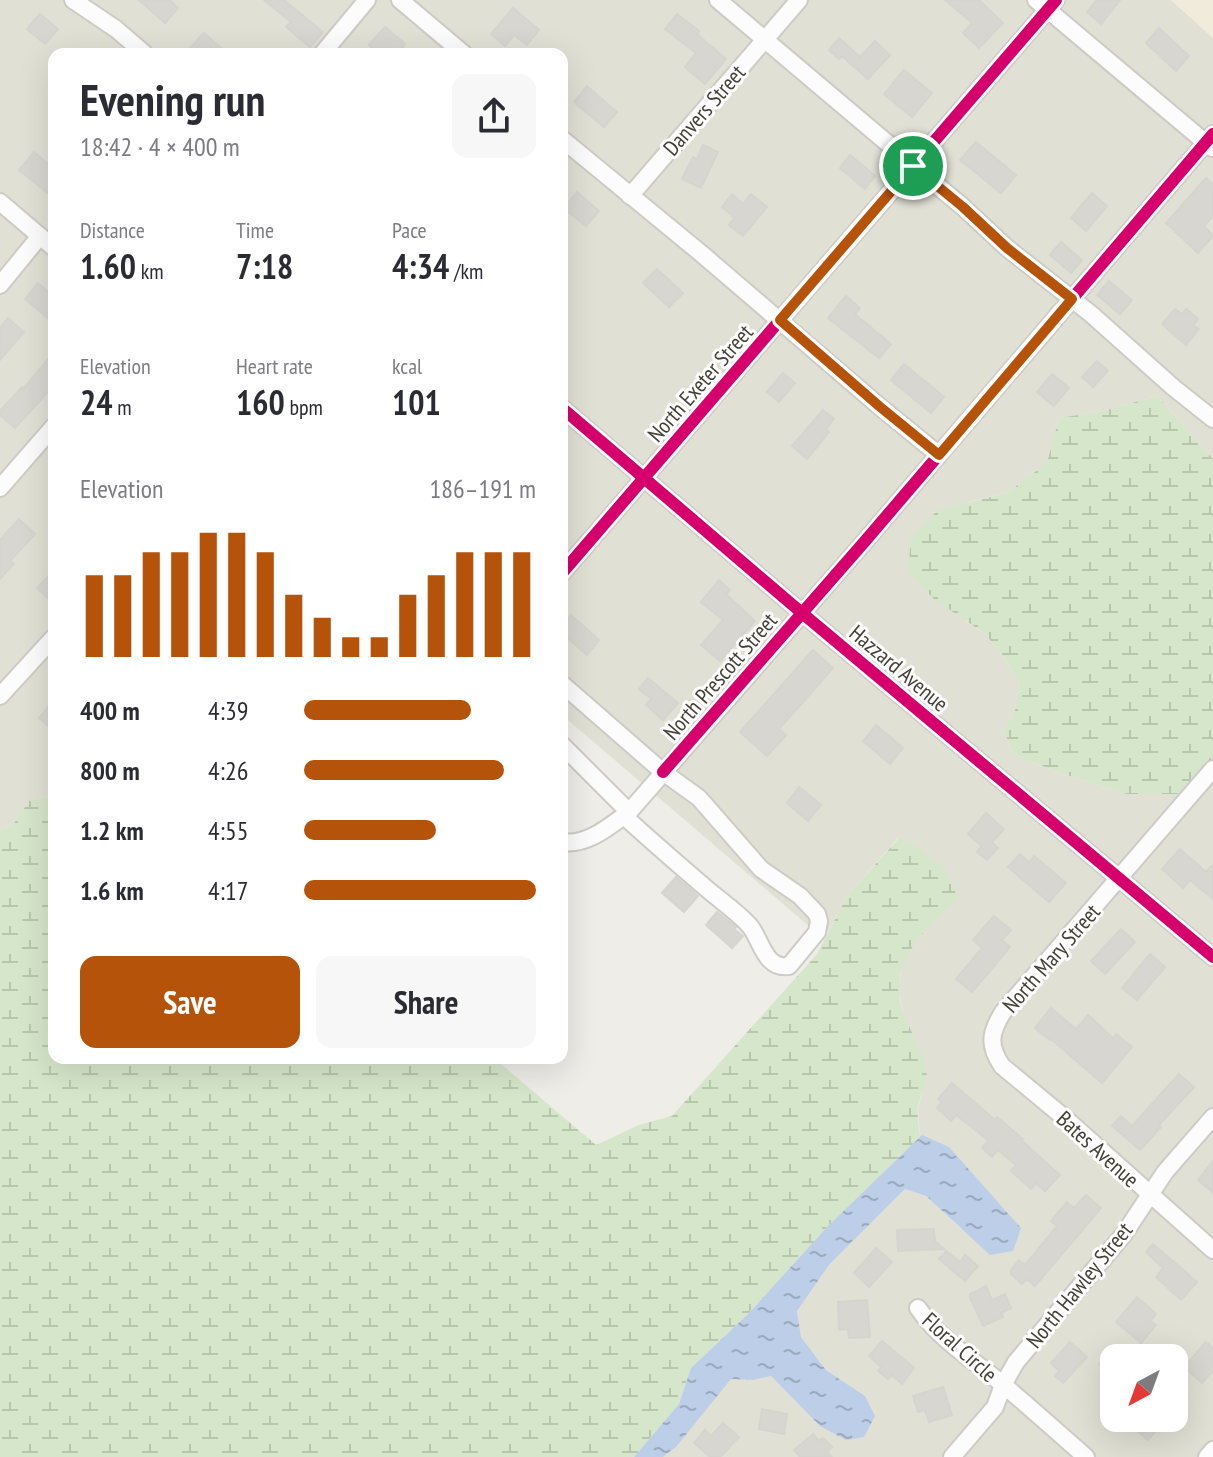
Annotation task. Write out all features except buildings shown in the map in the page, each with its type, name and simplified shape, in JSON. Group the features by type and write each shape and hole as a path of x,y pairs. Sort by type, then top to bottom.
{"street":[{"path":"73,0 138,48"},
{"path":"327,48 367,0"},
{"path":"400,0 457,48"},
{"path":"718,0 963,207 1007,248 1213,419"},
{"name":"Danvers Street","path":"630,196 799,0"},
{"path":"1047,3 1210,142"},
{"name":"North Exeter Street","path":"568,566 913,166 1047,3"},
{"name":"North Prescott Street","path":"568,844 596,835 626,814 1210,142"},
{"path":"568,151 605,175 703,255 939,455"},
{"path":"0,202 48,243"},
{"path":"0,285 40,236"},
{"name":"Hazzard Avenue","path":"568,413 1213,957"},
{"path":"0,488 48,433"},
{"path":"0,696 48,644"},
{"path":"568,689 663,772 699,798 761,869 800,896 817,914 817,932 789,966 776,964 762,951 750,926 656,846 568,751"},
{"name":"North Mary Street","path":"992,1042 996,1023 1003,1012 1213,769"},
{"name":"Bates Avenue","path":"992,1042 995,1056 1002,1066 1213,1250"},
{"name":"North Hawley Street","path":"952,1457 995,1407 1016,1362 1124,1234 1165,1172 1213,1117"},
{"name":"Floral Circle","path":"918,1308 953,1346 1086,1457"},
{"path":"1207,1457 1213,1450"}],"shaded area":[{"path":"0,0 1171,0 1213,38 1213,123 861,536 663,761 568,679 568,48 48,48 48,232 0,192"},
{"path":"1171,0 1213,0 1213,38"},
{"path":"1213,145 1213,459 1157,396 1103,411 1059,418 1048,463 1007,493 968,502 965,621 985,634 1002,654 1019,683 1015,710 1004,731 1014,755 1126,794 1213,764 1213,1457 663,1457 676,1447 730,1379 753,1380 771,1376 820,1426 865,1396 826,1370 801,1337 797,1311 829,1265 905,1189 926,1196 962,1230 922,1135 920,1137 918,1108 927,1075 904,1018 898,989 903,961 925,928 898,838 847,896 824,939 568,720 568,700 663,782"},
{"path":"0,212 48,253 48,796 29,801 14,823 0,831"}],"green space":[{"path":"1157,396 1213,459 1213,764 1189,794 1126,794 1014,755 1004,731 1015,710 1019,683 1002,654 985,634 934,599 908,572 911,537 938,510 1007,493 1047,463 1059,418 1103,411"},
{"path":"48,796 48,1064 501,1064 596,1145 639,1125 672,1116 817,954 847,896 899,838 914,844 944,868 958,898 919,939 902,969 899,986 901,1004 927,1076 918,1106 920,1137 828,1226 748,1314 691,1368 679,1404 634,1457 0,1457 0,831 14,823 29,801"}],"water":[{"path":"922,1135 949,1147 1021,1228 1013,1251 990,1255 926,1196 905,1189 829,1265 797,1311 801,1337 826,1370 865,1396 875,1416 864,1437 846,1440 820,1426 771,1376 753,1380 731,1379 676,1447 663,1457 634,1457 679,1404 691,1368 748,1314 828,1226"}],"cycle path":[{"path":"568,566 1056,0"},
{"path":"663,772 1213,134"},
{"path":"568,413 1213,957"}],"route":[{"path":"913,166 1007,248 1072,299 939,455 780,320 913,166"}]}
